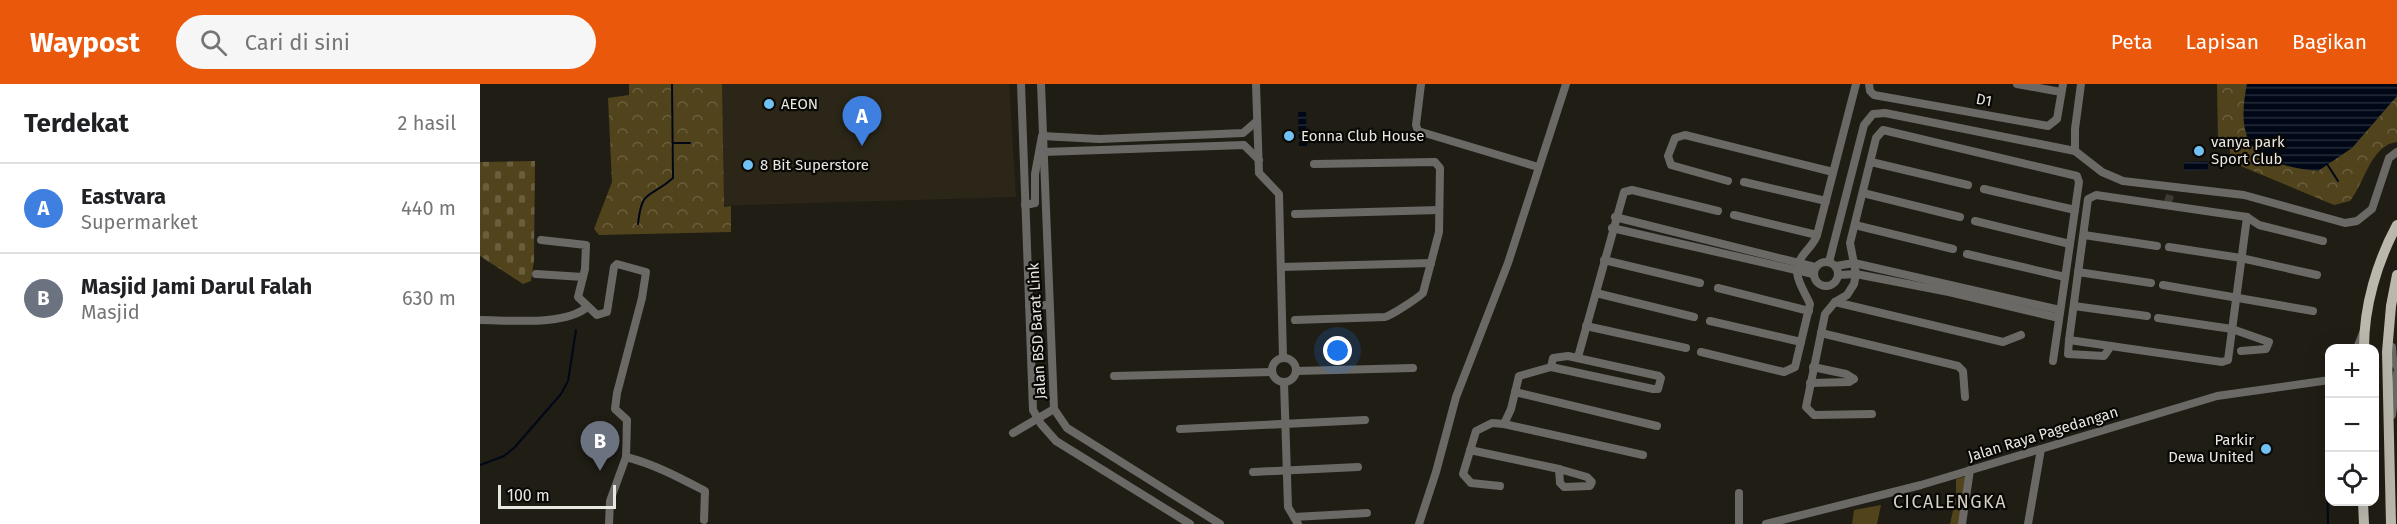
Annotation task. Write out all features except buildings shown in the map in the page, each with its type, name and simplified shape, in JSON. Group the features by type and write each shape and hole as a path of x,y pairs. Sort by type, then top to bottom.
{"main road":[{"path":"2364,344 2364,331 2379,267 2397,225"},
{"path":"2379,267 2397,274 2388,328 2391,524"},
{"path":"2363,506 2364,524"}],"street":[{"name":"Jalan BSD Barat Link","path":"1021,84 1034,410 1038,419 1056,441 1190,524"},
{"name":"Jalan BSD Barat Link","path":"1041,84 1054,409 1067,428 1220,524"},
{"path":"1256,84 1259,173 1278,194 1283,358"},
{"path":"1421,84 1416,125 1418,131 1538,167"},
{"path":"1419,524 1437,472 1456,397 1508,262 1566,84"},
{"path":"1701,352 1787,372 1795,367 1810,304 1796,272 1798,263 1814,243 1817,235 1856,84"},
{"path":"2017,84 2062,88"},
{"path":"2075,151 2081,84"},
{"name":"D1","path":"1869,87 1874,95 2048,126 2056,119 2062,88"},
{"path":"1814,270 1815,281 1821,286 1829,286 1836,282 1834,268 1864,125 1873,114 1885,113 2075,151 2102,172 2169,198 2247,217 2259,225 2323,241"},
{"path":"1025,205 1035,203 1035,174 1042,136 1076,136 1098,139 1243,134 1257,121"},
{"path":"1872,414 1811,414 1806,407 1813,367 1828,308 1851,290 1856,273 1850,243 1876,138 1879,132 1887,129 2076,176 2079,182 2052,361"},
{"path":"1243,134 1244,145 1259,160"},
{"path":"1728,181 1671,165 1668,156 1675,138 1685,135 1833,172"},
{"path":"1076,136 1076,152"},
{"path":"1043,152 1244,145"},
{"path":"2111,346 2104,356 2067,354 2088,199 2093,195 2169,198 2244,195 2335,221 2353,222 2372,209 2389,158 2397,152"},
{"path":"1295,320 1385,317 1394,314 1423,293 1439,232 1440,168 1435,162 1314,164"},
{"path":"1871,162 1968,185"},
{"path":"1744,182 1826,201"},
{"path":"1984,189 2075,210"},
{"path":"1578,357 1621,195 1628,190 1718,211"},
{"path":"1863,193 1960,217"},
{"path":"1295,214 1440,210"},
{"path":"1734,215 1817,235"},
{"path":"1615,217 1798,263 1814,270"},
{"path":"2069,340 2224,362 2229,358 2247,217"},
{"path":"1975,221 2070,244"},
{"path":"1855,225 1953,249"},
{"path":"1612,228 1796,272 1814,270 1821,262 1834,268 1856,273 2060,314"},
{"path":"2084,235 2157,246"},
{"path":"541,240 586,245 578,297 597,315 607,312 610,281 617,264 646,272 640,308 622,367 615,409 627,420 626,457 610,501 609,524"},
{"path":"2169,248 2241,258 2317,275"},
{"path":"1967,254 2065,277"},
{"path":"1604,261 1700,283"},
{"path":"1834,268 1854,263 2060,314"},
{"path":"1281,267 1431,264"},
{"path":"2078,272 2151,283"},
{"path":"536,274 583,276"},
{"path":"2163,285 2236,295 2313,310"},
{"path":"1718,288 1809,310"},
{"path":"1596,293 1694,317"},
{"path":"1835,302 2003,342 2022,335"},
{"path":"1029,306 1049,305"},
{"path":"2074,306 2147,316"},
{"path":"480,320 564,318 580,313 586,307"},
{"path":"2158,318 2232,329 2269,342 2266,349 2241,351"},
{"path":"1710,321 1801,342"},
{"path":"1586,326 1686,348"},
{"path":"2388,328 2393,360 2397,367"},
{"path":"2359,344 2364,331"},
{"path":"1821,333 1958,366 1964,371 1965,397"},
{"path":"1504,424 1519,376 1551,367 1653,389 1659,387 1659,376 1578,357 1556,356 1551,367"},
{"path":"1283,358 1294,364 1296,371 1294,376 1284,382"},
{"path":"1272,372 1277,361 1283,358"},
{"path":"1810,382 1849,382 1854,379 1846,374 1813,367"},
{"path":"1296,371 1413,368"},
{"path":"1114,376 1272,372"},
{"path":"1272,372 1274,377 1284,382"},
{"path":"2390,427 2397,372"},
{"name":"Jalan Raya Pagedangan","path":"1766,524 1970,470 2217,396 2325,381"},
{"path":"1284,382 1287,507 1296,520 1367,513"},
{"path":"1515,392 1657,426"},
{"path":"1013,433 1054,409"},
{"path":"1180,429 1365,420"},
{"path":"1500,486 1471,483 1466,480 1464,474 1478,429 1491,423 1643,455"},
{"path":"2028,524 2041,449"},
{"path":"1470,450 1558,469"},
{"path":"626,457 654,464 673,477 705,491 704,520"},
{"path":"1253,472 1358,468"},
{"path":"1962,524 1970,470"},
{"path":"1739,493 1739,524"}],"shaded area":[{"path":"702,84 1009,84 1016,197 712,206"}],"green space":[{"path":"629,84 722,84 724,207 731,206 731,232 599,235 594,229 612,182 608,98 629,95"},
{"path":"2217,84 2397,84 2397,142 2388,145 2375,157 2350,201 2334,205 2231,162 2229,140 2218,139"},
{"path":"535,161 534,260 531,281 523,284 480,256 480,162"},
{"path":"1967,476 1960,524 1950,524 1956,497 1956,479"},
{"path":"1881,505 1877,524 1852,524 1854,510"}],"water":[{"path":"2247,84 2397,84 2397,96 2352,148 2318,171 2279,163 2265,157 2255,149 2248,138 2244,124"},
{"path":"1298,112 1306,112 1307,146 1299,146"},
{"path":"2208,161 2208,170 2184,171 2184,162"}],"waterway":[{"path":"638,224 642,204 648,195 673,178 672,84"},
{"path":"673,143 690,143"},
{"path":"2327,164 2338,181"},
{"path":"480,465 504,456 514,448 561,394 568,381 576,330"},
{"path":"2327,452 2328,524"}],"tunnel":[{"path":"2168,202 2170,195"}],"place":[{"name":"AEON","path":"769,104"},
{"name":"Eonna Club House","path":"1289,136"},
{"name":"Eastvara","path":"862,146"},
{"name":"vanya park Sport Club","path":"2199,151"},
{"name":"8 Bit Superstore","path":"748,165"},
{"name":"Parkir Dewa United","path":"2266,449"},
{"name":"Masjid Jami Darul Falah","path":"600,471"}],"district":[{"name":"CICALENGKA","path":"1950,502"}]}
